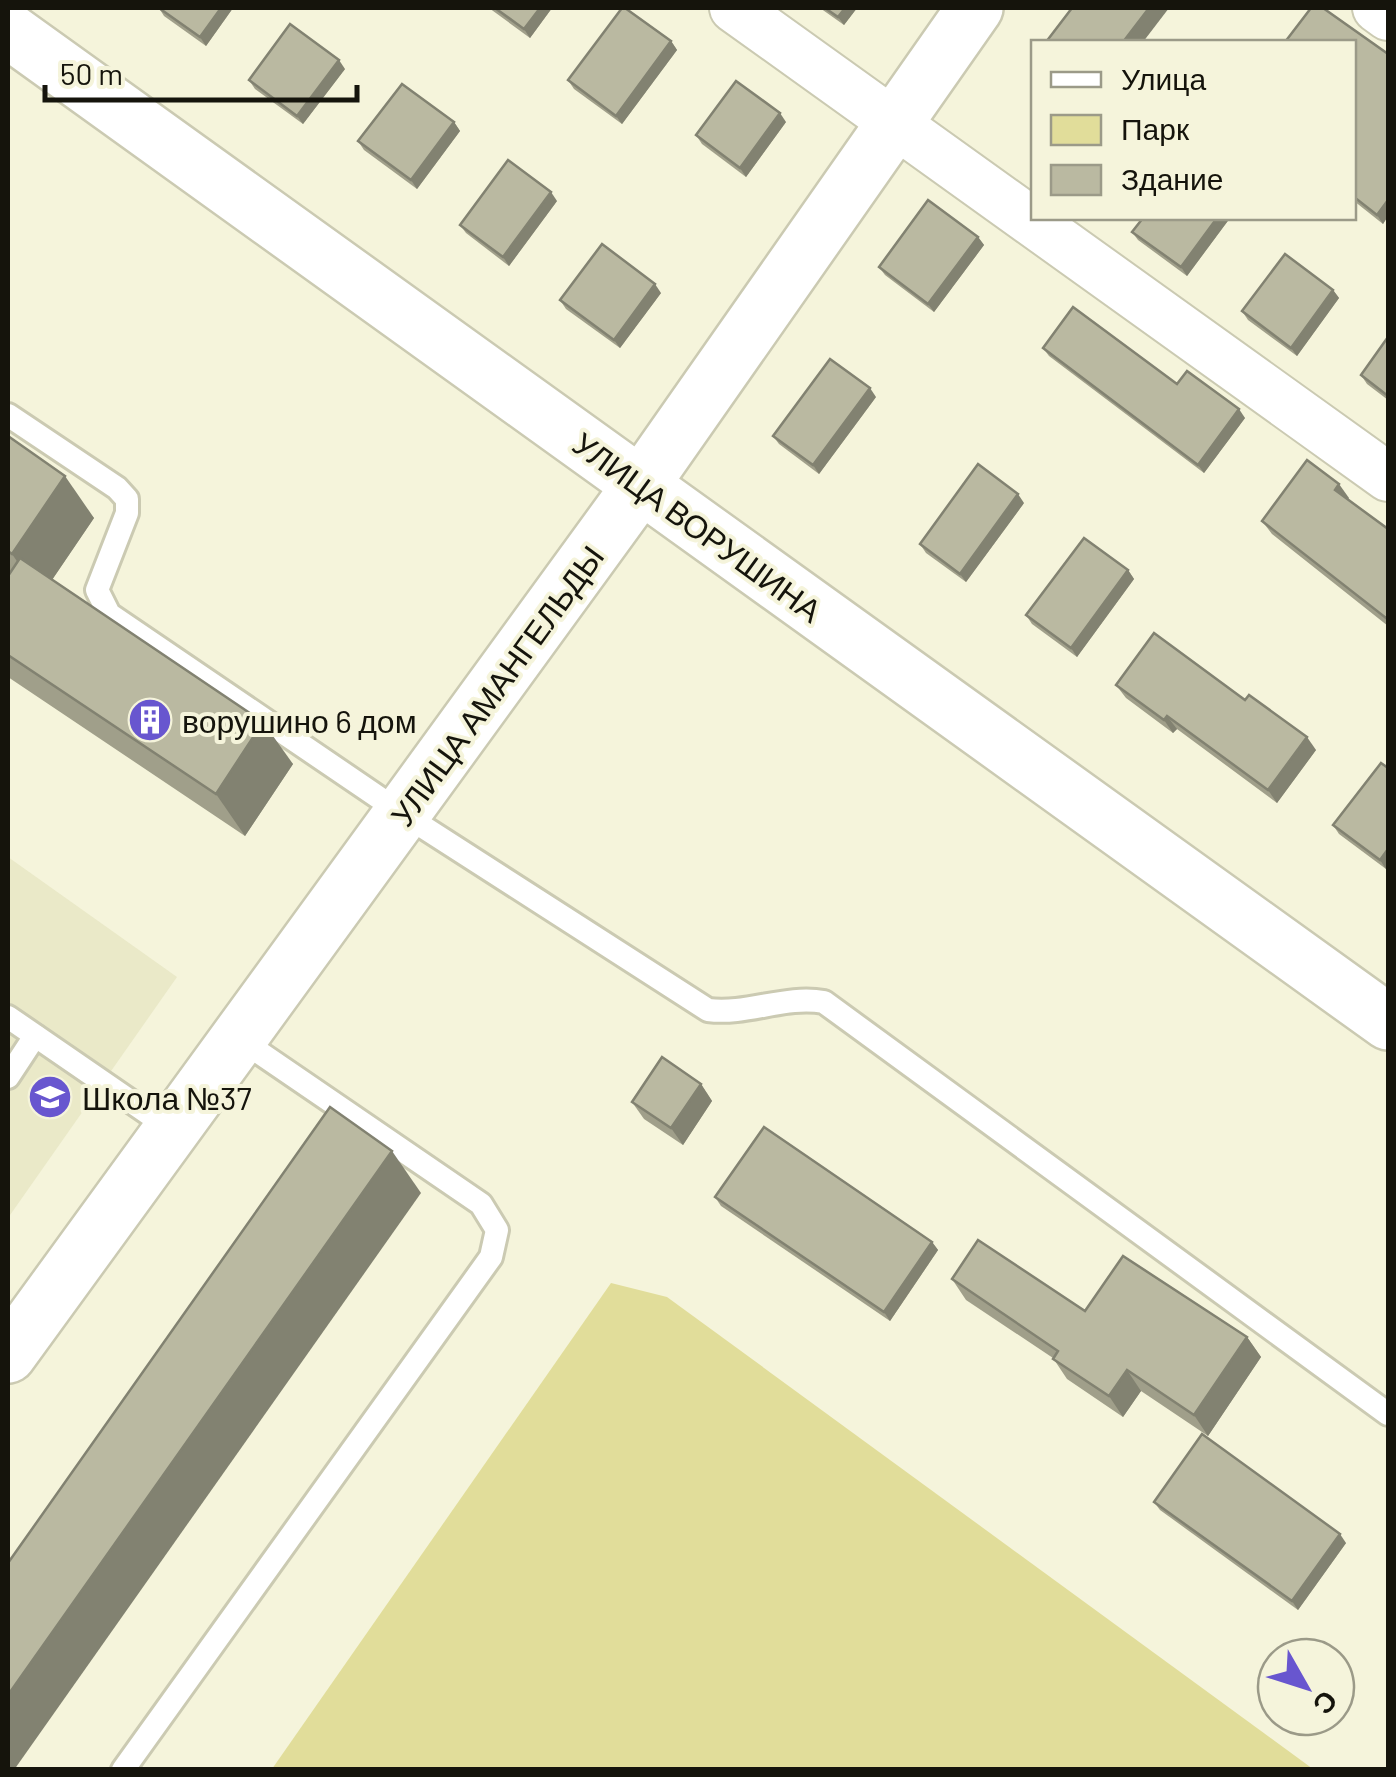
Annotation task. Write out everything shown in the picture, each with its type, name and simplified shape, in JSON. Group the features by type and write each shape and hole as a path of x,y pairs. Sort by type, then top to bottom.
{"street":[{"path":"734,8 1031,220"},
{"name":"УЛИЦА АМАНГЕЛЬДЫ","path":"8,1355 642,485 975,8"},
{"path":"1376,8 1388,16"},
{"name":"УЛИЦА ВОРУШИНА","path":"8,30 1388,1022"},
{"path":"1031,220 1388,477"}],"lane":[{"path":"8,415 117,488 126,499 127,513 98,590 109,614 403,814 708,1010 732,1013 808,999 824,1002 1388,1414"},
{"path":"8,1017 171,1129"},
{"path":"8,1077 36,1036"},
{"path":"122,1770 491,1256 497,1230 481,1204 238,1038"}],"shaded area":[{"name":"Школа №37","path":"8,857 177,977 8,1218"}],"green space":[{"path":"611,1283 667,1297 1256,1727 1256,1737 1269,1737 1313,1769 272,1769"}],"building":[{"path":"159,8 221,8 200,37"},
{"path":"495,8 540,8 524,29"},
{"path":"622,8 671,41 616,116 568,80"},
{"path":"825,8 845,8 838,17"},
{"path":"1072,8 1149,8 1125,40 1048,40"},
{"path":"1311,8 1323,8 1388,54 1388,200 1377,215 1356,199 1356,40 1287,40"},
{"path":"290,24 339,60 297,116 249,80"},
{"path":"736,81 780,113 740,168 696,135"},
{"path":"402,84 454,122 411,180 358,141"},
{"path":"508,160 551,192 503,257 460,225"},
{"path":"928,200 978,237 928,304 879,267"},
{"path":"1141,220 1216,220 1181,267 1132,232"},
{"path":"602,244 655,284 614,340 560,300"},
{"path":"1285,254 1333,290 1291,348 1242,311"},
{"path":"1073,307 1177,384 1187,371 1239,409 1198,465 1043,348"},
{"path":"1388,337 1388,396 1361,375"},
{"path":"830,359 870,388 813,465 773,436"},
{"path":"8,436 65,476 12,554 8,551"},
{"path":"1307,460 1339,484 1335,490 1388,529 1386,618 1262,521"},
{"path":"978,464 1018,494 960,574 920,544"},
{"path":"1084,538 1128,570 1071,648 1026,615"},
{"name":"ворушино 6 дом","path":"20,558 263,722 216,794 8,655 8,576"},
{"path":"1154,633 1245,700 1249,695 1307,737 1268,790 1167,716 1164,720 1116,685"},
{"path":"1381,763 1388,768 1388,849 1380,860 1333,825"},
{"path":"662,1057 701,1084 671,1128 632,1102"},
{"path":"330,1107 392,1151 8,1695 8,1563"},
{"path":"764,1127 932,1242 884,1312 715,1197"},
{"path":"978,1240 1085,1311 1123,1256 1247,1337 1194,1415 1127,1370 1109,1396 1053,1359 1058,1351 952,1279"},
{"path":"1202,1434 1340,1534 1292,1601 1154,1502"}],"place":[{"name":"ворушино 6 дом","path":"150,720"},
{"name":"Школа №37","path":"50,1097"}]}
